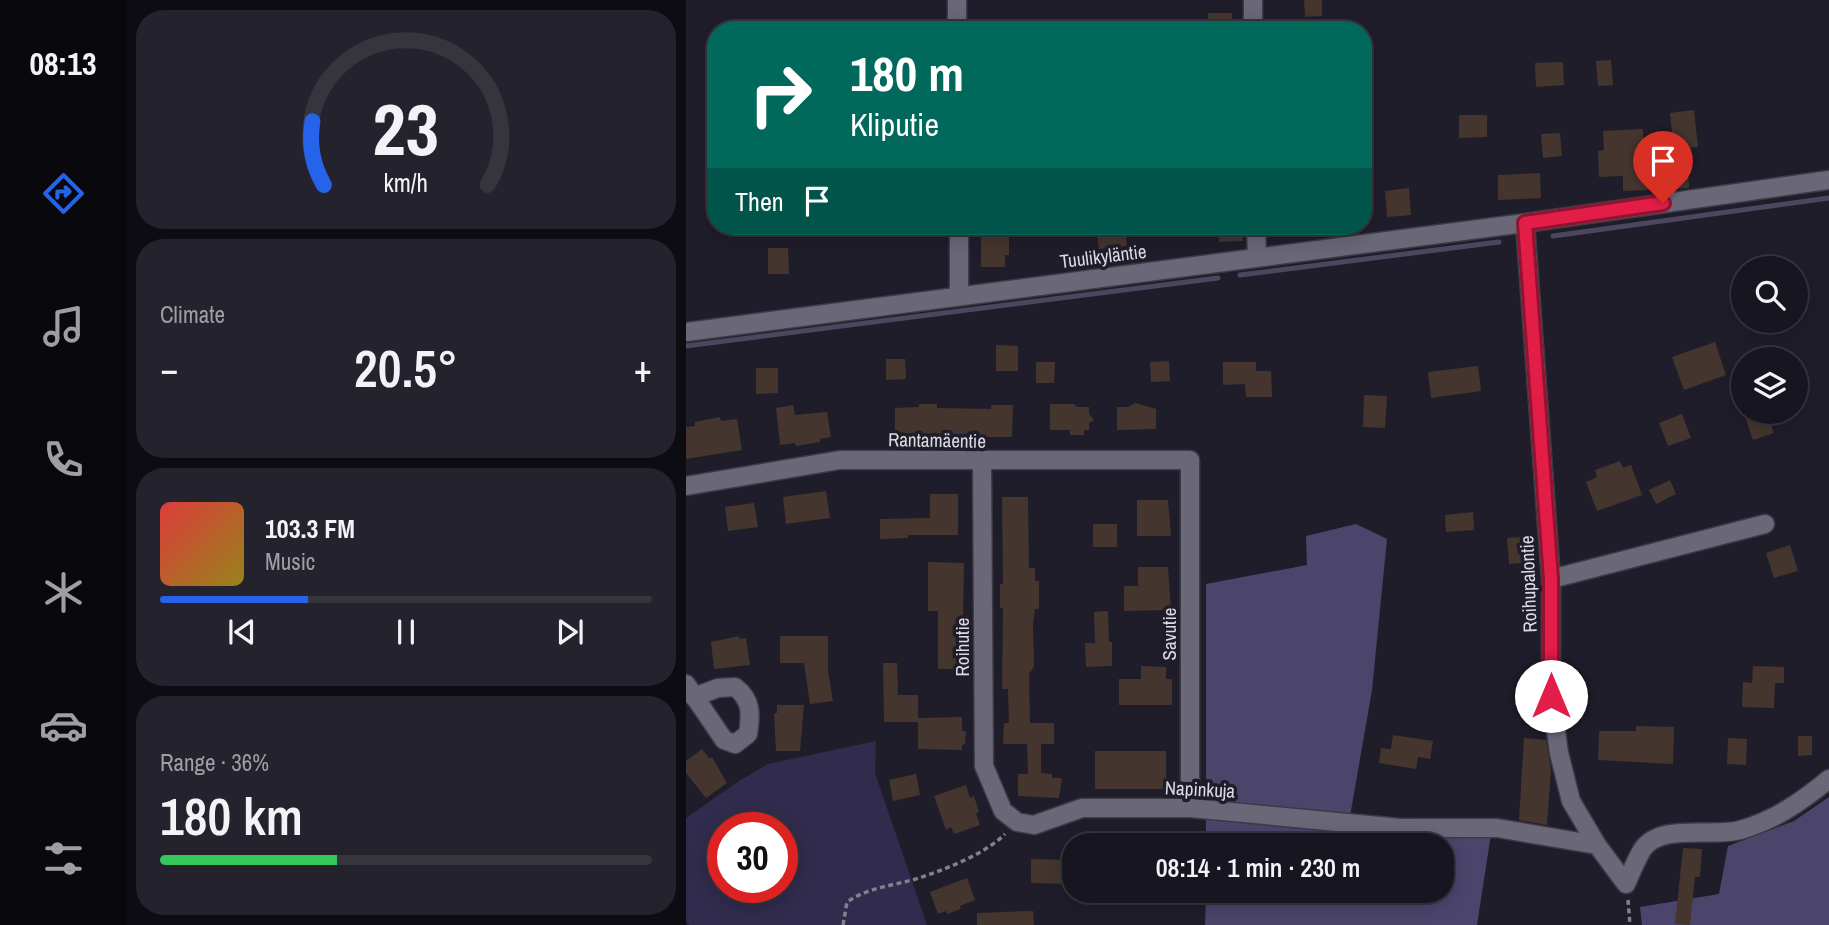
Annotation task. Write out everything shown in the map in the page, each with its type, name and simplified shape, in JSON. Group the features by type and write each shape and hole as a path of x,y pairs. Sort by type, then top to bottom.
{"street":[{"path":"957,0 957,21"},
{"path":"1253,0 1253,21"},
{"name":"Tuulikyläntie","path":"686,332 1525,223 1829,180"},
{"name":"Roihupalontie","path":"1525,223 1551,579 1551,696 1559,753 1572,801 1597,845 1626,884"},
{"path":"959,235 959,295"},
{"path":"1256,235 1257,257"},
{"name":"Rantamäentie","path":"686,486 839,460 1190,460"},
{"name":"Savutie","path":"1190,460 1190,808"},
{"name":"Roihutie","path":"982,461 984,766 1003,811 1017,822"},
{"path":"1551,579 1765,524"},
{"path":"1626,884 1644,847 1668,833 1737,831 1758,824 1795,806 1829,779"},
{"name":"Napinkuja","path":"1017,822 1034,825 1082,808 1190,808 1400,828 1497,828 1597,845"}],"path":[{"path":"843,925 847,902 862,892 919,878 993,847 1017,822"},
{"path":"1626,884 1630,925"}],"shaded area":[{"path":"1356,524 1387,539 1372,690 1348,828 1491,834 1477,925 1205,925 1206,903 1454,903 1454,833 1206,833 1206,584 1307,565 1306,536"},
{"path":"876,741 875,773 927,925 689,925 686,920 686,818 768,764"},
{"path":"1829,797 1829,925 1642,925 1640,907 1719,894 1728,846 1794,821"}],"building":[{"path":"1304,0 1322,0 1322,16 1305,17"},
{"path":"1208,13 1232,13 1232,21 1208,21"},
{"path":"1611,60 1613,85 1598,86 1596,61"},
{"path":"1563,62 1564,85 1536,87 1535,63"},
{"path":"1694,110 1698,147 1687,148 1689,188 1623,191 1623,176 1599,177 1598,151 1604,150 1603,131 1643,129 1645,174 1676,173 1670,113"},
{"path":"1459,115 1487,115 1487,137 1459,138"},
{"path":"1560,133 1562,156 1543,158 1541,134"},
{"path":"1540,173 1541,198 1498,200 1498,175"},
{"path":"1409,188 1411,215 1387,217 1385,191"},
{"path":"981,235 1009,235 1009,255 1005,255 1005,267 981,267"},
{"path":"1097,235 1126,235 1127,246 1099,249"},
{"path":"1218,235 1243,235 1243,241 1219,242"},
{"path":"768,248 788,248 789,274 768,274"},
{"path":"1715,342 1726,375 1684,390 1672,357"},
{"path":"996,345 1018,346 1018,371 996,371"},
{"path":"886,359 905,359 906,379 886,380"},
{"path":"1169,361 1170,381 1151,382 1150,362"},
{"path":"1036,362 1055,362 1054,383 1036,383"},
{"path":"1223,362 1256,362 1256,371 1271,371 1272,397 1246,397 1245,384 1223,385"},
{"path":"1478,366 1481,391 1431,398 1428,372"},
{"path":"756,368 778,368 778,393 756,394"},
{"path":"1364,395 1387,396 1385,428 1363,427"},
{"path":"1135,403 1156,409 1156,429 1117,430 1117,407 1128,407"},
{"path":"919,404 937,404 937,408 991,409 991,405 1013,405 1012,437 928,434 929,439 912,439 904,434 895,434 895,408 919,407"},
{"path":"1050,404 1089,407 1089,414 1094,420 1089,423 1089,430 1084,430 1084,435 1070,435 1070,430 1050,430"},
{"path":"793,405 795,415 827,412 831,437 820,439 820,442 796,446 795,443 780,445 776,408"},
{"path":"1682,414 1691,438 1668,446 1659,423"},
{"path":"720,417 721,421 737,419 742,450 686,459 686,427 695,426 695,422"},
{"path":"1747,424 1771,424 1774,433 1753,440"},
{"path":"1620,461 1623,468 1631,465 1642,495 1597,511 1586,482 1597,477 1595,470"},
{"path":"1670,480 1676,494 1656,504 1649,490"},
{"path":"826,491 830,518 786,524 783,497"},
{"path":"930,494 958,494 958,535 908,535 908,538 880,539 880,519 930,518"},
{"path":"1002,497 1028,497 1029,568 1035,568 1035,581 1039,581 1039,609 1035,609 1033,625 1034,667 1029,674 1030,723 1054,723 1054,744 1041,744 1041,773 1052,774 1052,778 1062,778 1059,798 1018,796 1018,774 1028,774 1027,744 1003,744 1004,723 1009,723 1008,689 1002,689"},
{"path":"1137,500 1168,500 1171,536 1137,536"},
{"path":"754,503 758,527 728,531 725,507"},
{"path":"1473,512 1474,530 1446,532 1445,515"},
{"path":"1093,524 1117,524 1117,547 1093,547"},
{"path":"1533,536 1535,562 1509,564 1507,538"},
{"path":"1790,545 1798,571 1774,578 1766,553"},
{"path":"928,562 964,563 962,669 938,669 938,611 928,611"},
{"path":"1138,567 1168,567 1171,610 1124,611 1124,586 1138,586"},
{"path":"1108,611 1112,666 1086,667 1085,643 1095,643 1094,612"},
{"path":"739,636 739,639 746,638 750,665 714,669 711,642"},
{"path":"780,636 828,636 828,671 833,701 810,704 804,663 780,663"},
{"path":"883,663 897,663 898,695 918,695 918,718 962,717 962,731 966,731 962,750 918,749 918,722 884,722"},
{"path":"1141,666 1166,667 1166,679 1172,679 1172,705 1119,705 1119,679 1141,679"},
{"path":"1753,666 1784,667 1784,683 1775,683 1774,708 1742,707 1743,682 1752,683"},
{"path":"777,705 804,705 800,751 776,751 774,713 777,713"},
{"path":"1636,726 1674,727 1673,764 1598,760 1599,731 1636,731"},
{"path":"1393,735 1433,741 1430,759 1418,757 1416,769 1379,763 1381,748 1391,749"},
{"path":"1798,736 1812,736 1812,755 1798,756"},
{"path":"1524,738 1546,740 1551,769 1547,825 1519,820"},
{"path":"1728,738 1747,739 1746,765 1727,764"},
{"path":"702,749 710,759 712,757 727,783 706,798 686,773 686,761"},
{"path":"1095,751 1166,751 1166,789 1095,789"},
{"path":"916,774 920,795 893,801 889,780"},
{"path":"966,785 970,798 974,796 980,825 954,834 951,827 946,830 934,796"},
{"path":"1683,848 1702,849 1700,877 1695,877 1690,925 1675,924"},
{"path":"1031,859 1062,860 1062,884 1031,883"},
{"path":"967,878 975,900 960,906 961,909 938,914 930,892"},
{"path":"1033,911 1034,925 977,925 977,913"}],"waterway":[{"path":"1553,236 1829,198"},
{"path":"1240,275 1499,242"},
{"path":"686,346 1218,278"}],"route":[{"path":"1551,696 1551,579 1525,223 1663,203"}]}
